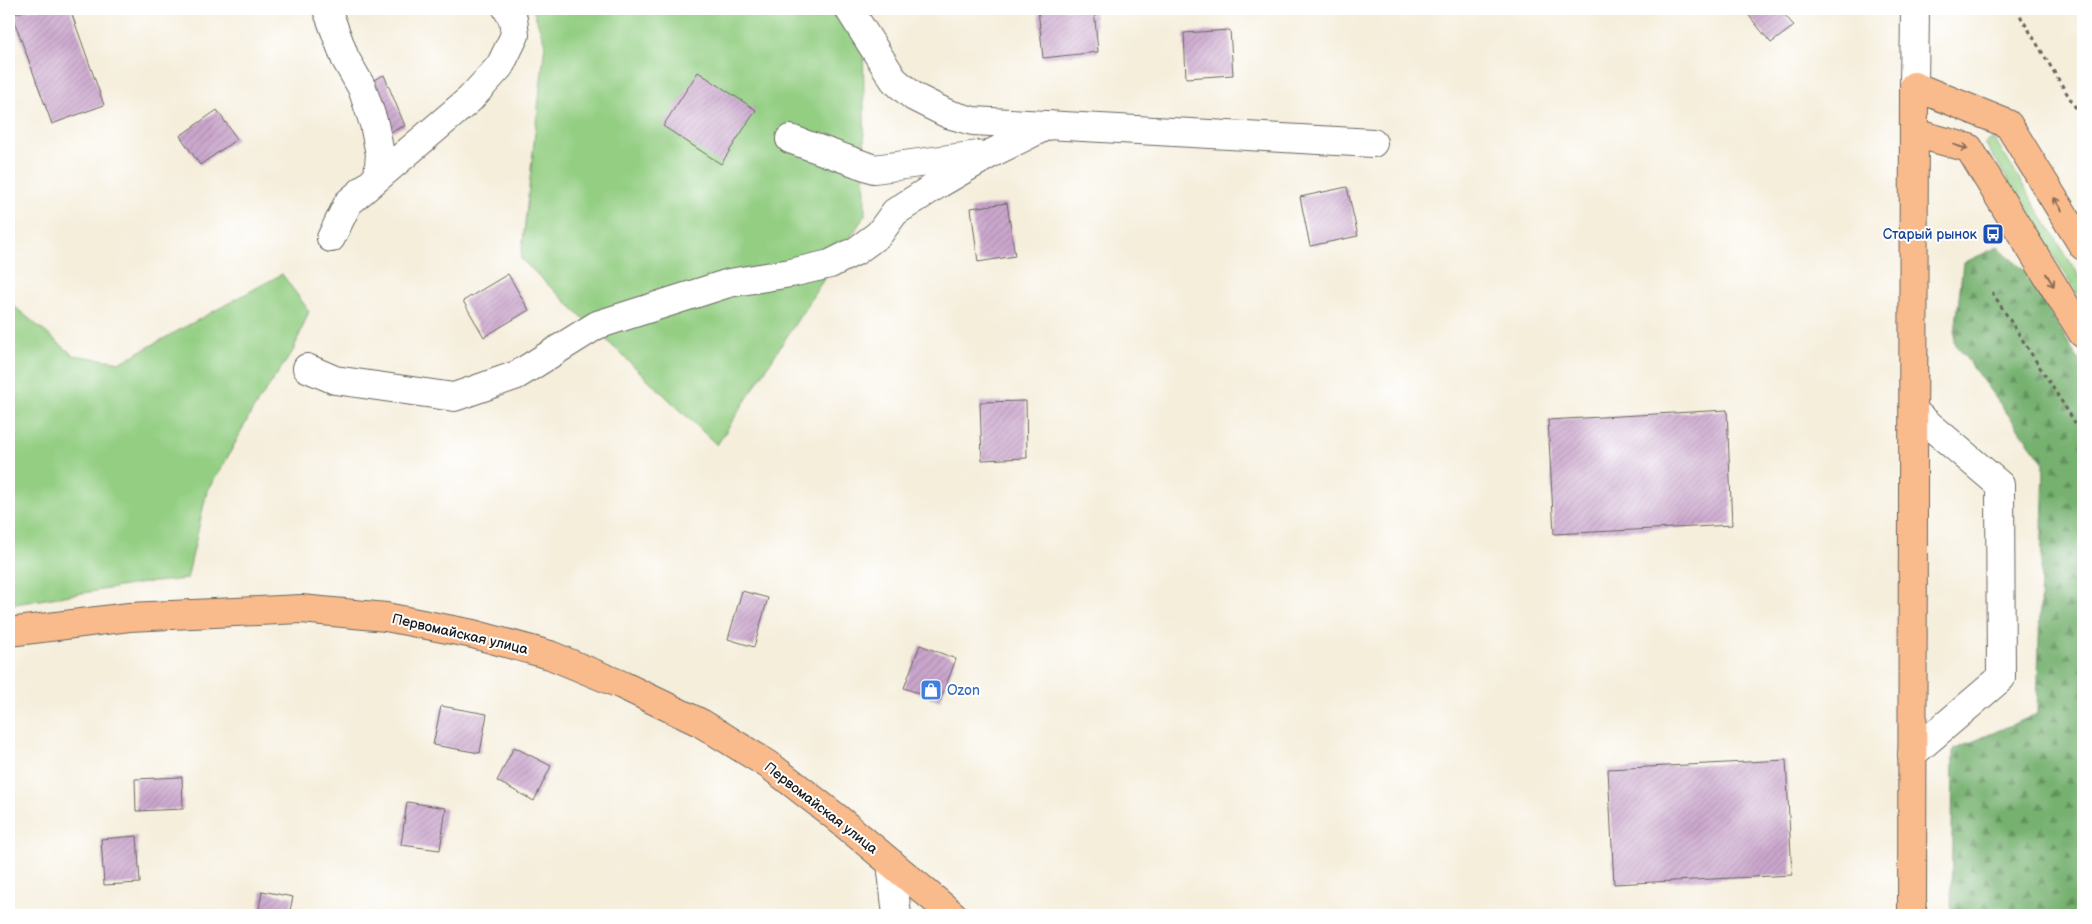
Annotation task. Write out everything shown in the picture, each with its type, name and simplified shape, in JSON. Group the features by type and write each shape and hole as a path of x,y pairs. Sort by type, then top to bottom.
{"main road":[{"path":"1912,915 1914,86 2008,124 2083,246"},
{"path":"1914,133 1969,148 2083,334"},
{"name":"Первомайская улица","path":"9,632 129,617 301,609 386,617 473,634 550,655 622,685 701,724 769,765 836,817 953,915"}],"street":[{"path":"327,9 345,58 362,88 374,124 380,154 378,178"},
{"path":"331,238 348,203 470,99 500,66 515,35 513,19 507,9"},
{"path":"849,9 894,80 914,97 948,114 973,121 1373,143"},
{"path":"1914,86 1915,9"},
{"path":"307,368 335,380 454,396 517,375 597,325 729,283 791,273 830,264 856,251 879,234 895,212 990,154 1048,125"},
{"path":"790,139 874,169 990,154"},
{"path":"1912,754 2001,678 2000,485 1914,412"},
{"path":"891,863 897,915"}],"path":[{"path":"2016,9 2083,120"},
{"path":"1992,292 2083,435"}],"green space":[{"path":"533,9 863,9 865,215 717,445 521,259 545,44"},
{"path":"1994,138 2083,283 2083,303 1985,143"},
{"path":"1998,247 2026,272 2083,367 2083,915 1951,915 1953,750 2037,714 2044,463 1954,342 1963,263"},
{"path":"282,274 309,311 293,351 252,411 224,464 207,491 187,579 144,583 9,605 9,302 73,355 121,362"}],"building":[{"path":"31,9 70,9 104,105 52,124 12,15"},
{"path":"1038,9 1094,9 1098,52 1043,58"},
{"path":"1749,9 1780,9 1794,26 1771,43 1746,12"},
{"path":"1230,30 1233,75 1186,78 1184,33"},
{"path":"698,72 756,110 721,164 663,126"},
{"path":"384,75 405,126 385,134 365,84"},
{"path":"217,110 237,139 200,165 180,136"},
{"path":"1347,187 1358,236 1310,246 1300,197"},
{"path":"1007,203 1015,256 978,262 971,208"},
{"path":"508,274 529,310 484,337 463,301"},
{"path":"1026,401 1027,458 982,460 980,402"},
{"path":"1727,410 1732,525 1554,534 1548,420"},
{"path":"742,591 768,598 754,647 728,639"},
{"path":"920,645 956,659 940,701 904,688"},
{"path":"441,706 487,714 480,753 433,745"},
{"path":"514,747 551,766 534,801 497,781"},
{"path":"1786,760 1792,875 1614,884 1608,769"},
{"path":"182,777 183,809 136,811 135,779"},
{"path":"407,802 446,808 440,850 401,845"},
{"path":"137,836 140,883 104,885 101,839"},
{"path":"262,891 293,897 289,915 258,915"}],"place":[{"name":"Старый рынок","path":"1993,234"},
{"name":"Ozon","path":"931,690"}]}
